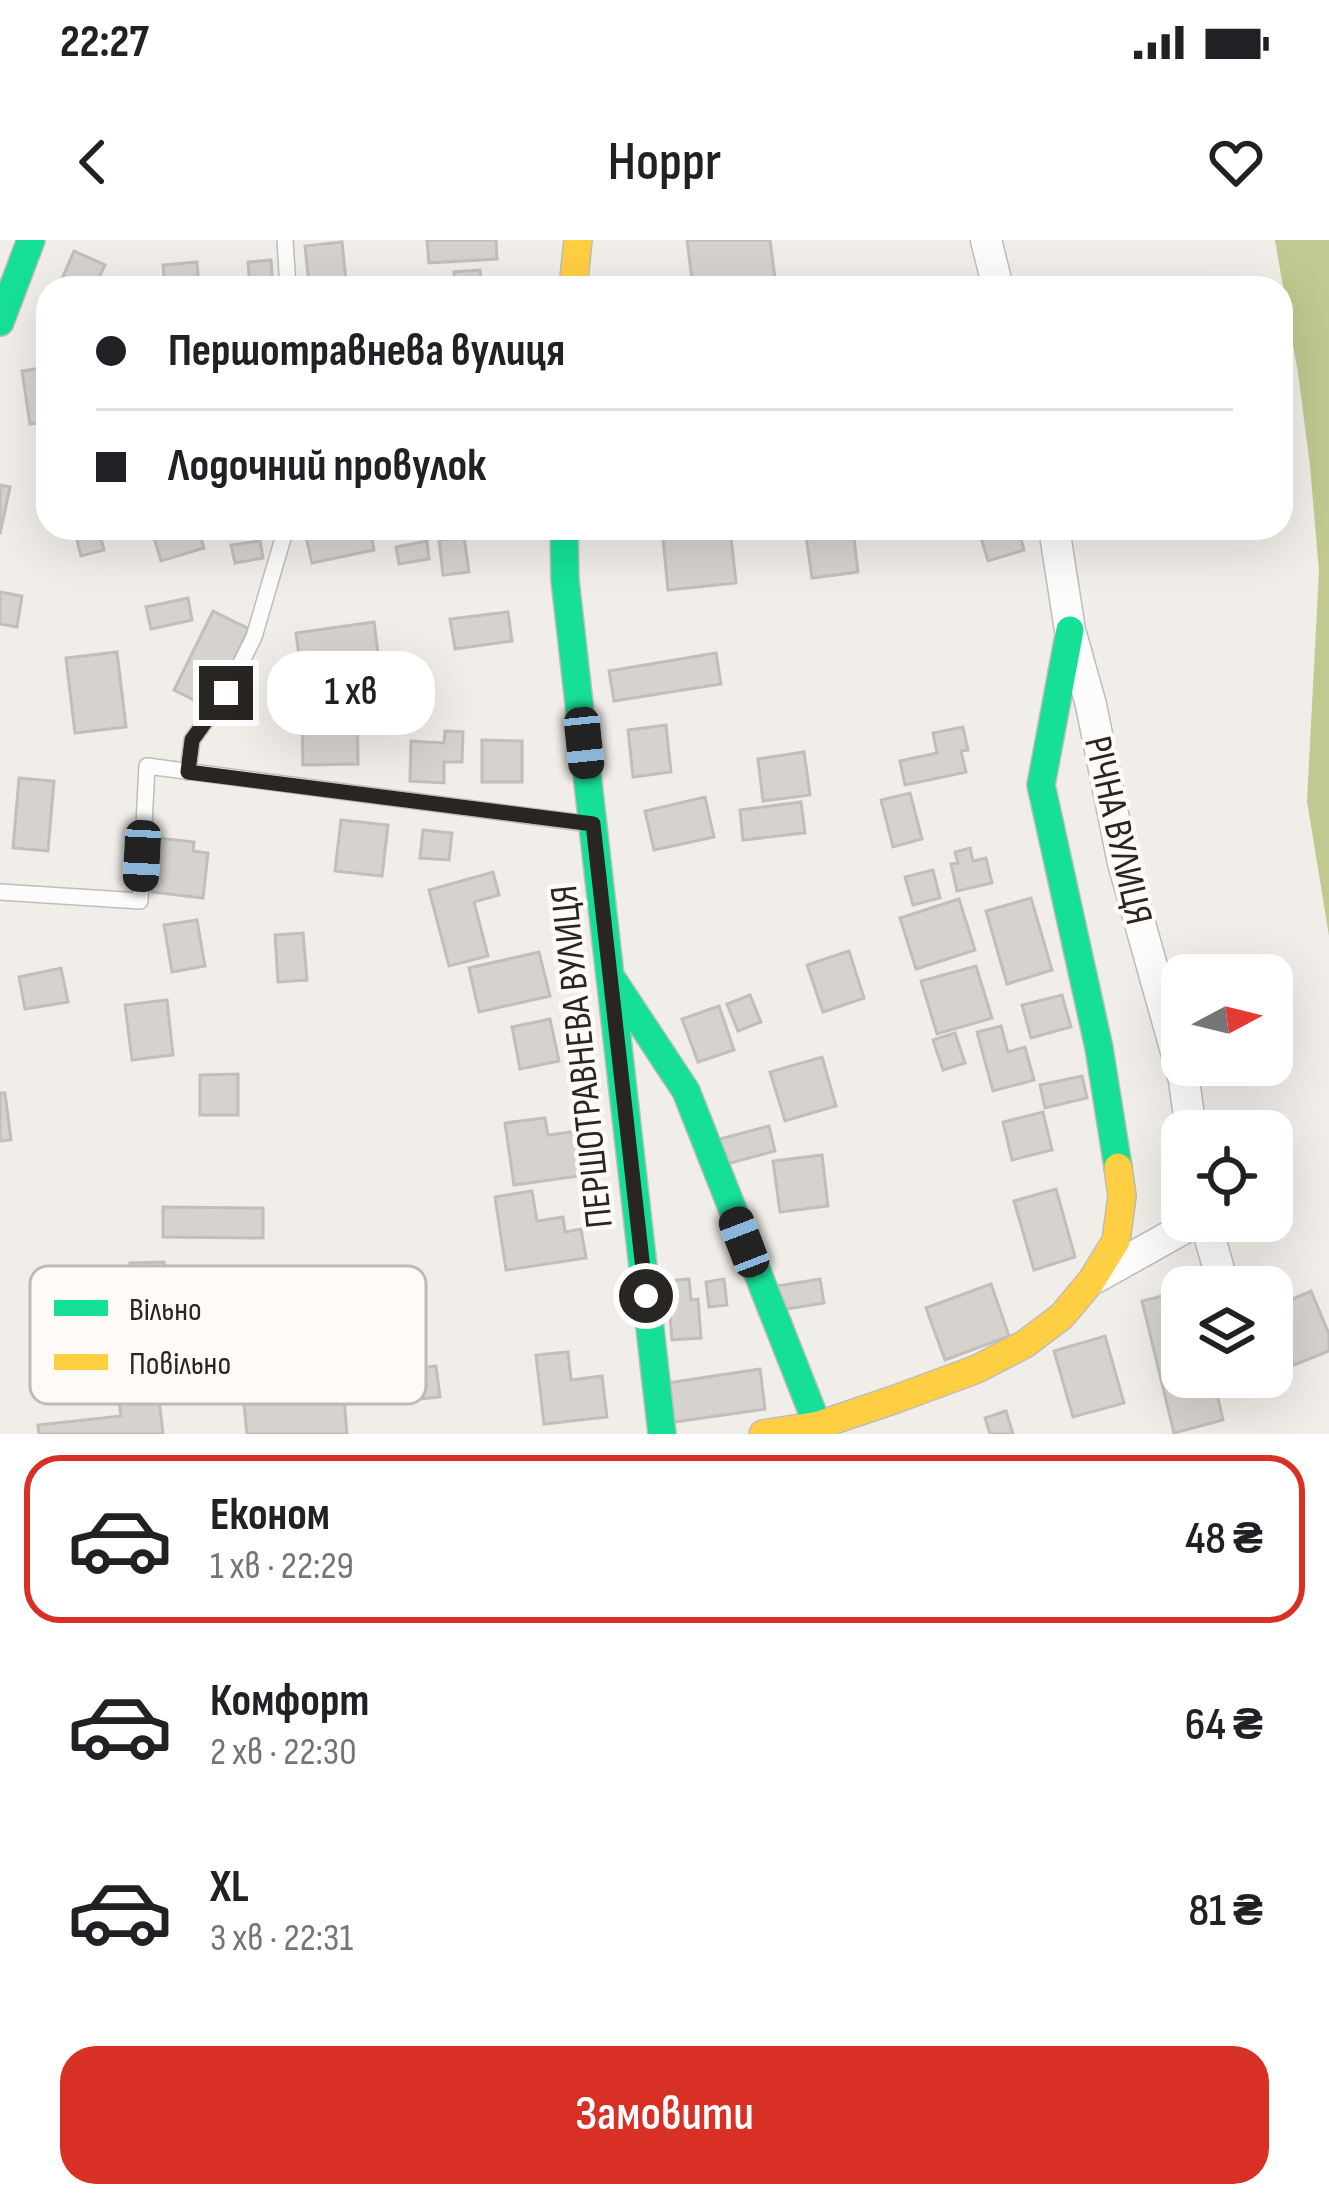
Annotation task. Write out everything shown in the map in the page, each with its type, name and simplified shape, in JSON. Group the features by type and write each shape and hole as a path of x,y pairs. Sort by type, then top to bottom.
{"street":[{"path":"0,322 31,240"},
{"path":"574,276 578,240"},
{"path":"986,240 995,276"},
{"name":"ПЕРШОТРАВНЕВА ВУЛИЦЯ","path":"564,540 662,1434"},
{"name":"РІЧНА ВУЛИЦЯ","path":"1056,540 1070,630 1188,1110"},
{"path":"763,1434 820,1430 976,1369 1025,1344 1062,1316 1116,1241 1122,1196 1100,1048 1041,785 1070,630"},
{"path":"609,974 686,1091 820,1430"},
{"path":"1092,1280 1162,1242"}],"lane":[{"path":"285,240 287,276"},
{"path":"188,772 192,740 226,693 254,637 282,540"},
{"path":"0,892 140,901 147,766 593,824"}],"shaded area":[{"path":"1275,240 1329,240 1329,936 1307,801 1319,571 1293,344 1293,276 1281,276"}],"building":[{"path":"427,240 496,240 497,259 429,263"},
{"path":"687,240 770,240 775,276 692,276"},
{"path":"342,242 346,276 308,276 305,246"},
{"path":"74,251 105,265 100,276 63,276"},
{"path":"271,260 272,276 249,276 248,262"},
{"path":"197,262 198,276 164,276 163,265"},
{"path":"480,270 481,276 454,276 454,272"},
{"path":"36,369 36,423 30,424 22,371"},
{"path":"0,485 10,487 0,534"},
{"path":"77,540 101,540 104,550 81,556"},
{"path":"155,540 202,540 204,548 161,561"},
{"path":"307,540 372,540 374,550 312,563"},
{"path":"439,540 464,540 469,572 443,575"},
{"path":"663,540 731,540 736,583 668,590"},
{"path":"807,540 854,540 858,572 812,578"},
{"path":"982,540 1021,540 1024,550 988,561"},
{"path":"260,541 263,558 235,563 231,545"},
{"path":"427,541 429,559 399,564 396,547"},
{"path":"0,592 22,596 17,627 0,624"},
{"path":"188,598 192,620 151,629 146,607"},
{"path":"213,611 249,629 210,708 174,690"},
{"path":"508,612 512,641 455,649 450,619"},
{"path":"374,622 379,661 301,672 296,633"},
{"path":"117,652 126,727 75,733 66,658"},
{"path":"716,653 721,684 614,701 609,671"},
{"path":"357,699 358,764 303,765 302,716 333,715 332,700"},
{"path":"666,725 671,772 633,777 628,730"},
{"path":"963,727 966,772 905,785 900,761 937,753 933,733"},
{"path":"445,731 463,732 462,762 444,762 444,783 410,781 411,741 444,743"},
{"path":"482,740 522,741 522,782 482,782"},
{"path":"804,752 810,795 763,801 758,759"},
{"path":"19,778 54,781 48,851 13,848"},
{"path":"910,793 922,839 893,847 881,800"},
{"path":"705,797 714,837 654,850 645,811"},
{"path":"801,802 805,833 743,840 740,810"},
{"path":"341,820 388,825 382,876 335,871"},
{"path":"423,830 452,833 449,860 420,858"},
{"path":"158,838 194,842 193,851 208,853 203,898 152,892"},
{"path":"970,848 973,861 986,858 992,883 957,891 951,864 958,863 955,852"},
{"path":"933,870 940,898 913,905 905,877"},
{"path":"493,872 499,895 474,902 488,956 449,966 429,890"},
{"path":"1031,898 1052,970 1007,984 986,911"},
{"path":"959,899 975,950 916,969 900,918"},
{"path":"197,920 205,966 172,972 164,925"},
{"path":"303,933 307,980 278,982 275,935"},
{"path":"849,951 864,998 823,1012 807,965"},
{"path":"539,952 550,996 479,1012 469,968"},
{"path":"976,966 992,1018 937,1034 921,981"},
{"path":"61,968 68,1002 25,1009 19,977"},
{"path":"750,995 761,1022 738,1031 727,1004"},
{"path":"1062,995 1071,1027 1031,1038 1022,1005"},
{"path":"167,1000 173,1055 132,1060 125,1005"},
{"path":"719,1006 734,1050 698,1062 682,1019"},
{"path":"550,1019 559,1061 520,1069 512,1027"},
{"path":"1001,1026 1008,1052 1025,1047 1034,1080 993,1091 977,1032"},
{"path":"955,1033 965,1063 943,1070 933,1040"},
{"path":"822,1057 836,1106 785,1121 770,1072"},
{"path":"238,1074 238,1115 200,1115 200,1075"},
{"path":"1082,1076 1087,1098 1045,1108 1040,1085"},
{"path":"0,1093 5,1093 11,1140 0,1141"},
{"path":"1043,1112 1052,1150 1012,1160 1003,1122"},
{"path":"545,1118 548,1135 579,1131 586,1175 514,1185 505,1123"},
{"path":"769,1126 775,1151 723,1165 716,1140"},
{"path":"822,1155 828,1206 780,1212 773,1161"},
{"path":"1056,1189 1075,1257 1034,1270 1014,1201"},
{"path":"532,1191 537,1221 563,1217 565,1232 581,1229 586,1258 506,1270 495,1197"},
{"path":"163,1207 263,1208 263,1238 163,1237"},
{"path":"164,1262 164,1266 130,1266"},
{"path":"689,1279 691,1300 698,1299 701,1338 672,1340 667,1281"},
{"path":"724,1279 727,1305 709,1307 706,1282"},
{"path":"820,1279 824,1303 780,1310 777,1286"},
{"path":"991,1284 1009,1336 945,1360 926,1308"},
{"path":"1311,1291 1329,1334 1329,1351 1294,1365 1293,1362 1293,1299"},
{"path":"1161,1296 1161,1379 1142,1301"},
{"path":"1105,1336 1124,1403 1073,1417 1054,1351"},
{"path":"568,1352 571,1380 602,1376 607,1417 544,1424 536,1355"},
{"path":"436,1366 440,1397 426,1398 426,1367"},
{"path":"760,1369 765,1409 667,1423 661,1384"},
{"path":"1166,1398 1218,1398 1223,1420 1174,1433"},
{"path":"119,1404 159,1404 163,1434 39,1434 38,1425 121,1416"},
{"path":"244,1404 344,1404 347,1434 247,1434"},
{"path":"1006,1411 1013,1434 990,1434 985,1418"}],"traffic: fast":[{"path":"0,322 31,240"},
{"path":"564,540 662,1434"},
{"path":"1070,630 1041,785 1099,1048 1118,1167"},
{"path":"614,982 686,1091 821,1434"}],"traffic: slow":[{"path":"574,276 578,240"},
{"path":"763,1434 819,1425 896,1399 977,1369 1025,1344 1062,1316 1116,1241 1122,1196 1118,1167"}],"route":[{"path":"226,693 192,740 188,772 593,824 646,1296"}]}
